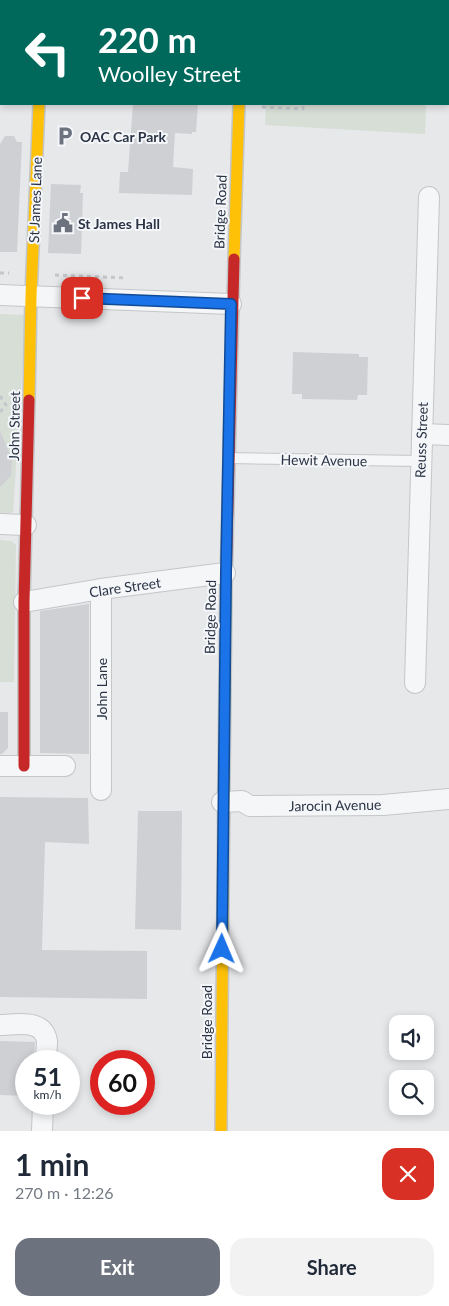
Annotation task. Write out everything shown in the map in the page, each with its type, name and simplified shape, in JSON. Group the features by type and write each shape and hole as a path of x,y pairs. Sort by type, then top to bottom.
{"main road":[{"name":"St James Lane","path":"31,296 39,105"},
{"name":"Bridge Road","path":"221,1131 222,802 231,304 238,105"},
{"name":"John Street","path":"24,766 24,602 31,296"}],"street":[{"name":"Reuss Street","path":"415,683 429,197"},
{"path":"0,295 231,304"},
{"path":"422,434 449,435"},
{"path":"0,524 26,525"},
{"name":"Clare Street","path":"24,602 101,589 226,573"},
{"name":"John Lane","path":"101,589 101,790"},
{"path":"0,766 66,766"},
{"name":"Jarocin Avenue","path":"222,802 242,801 250,806 383,805 449,799"},
{"path":"0,1025 32,1024 38,1027 42,1030 46,1041 46,1050"},
{"path":"42,1131 43,1115"}],"lane":[{"name":"Hewit Avenue","path":"228,458 421,461"}],"path":[{"path":"238,105 303,109 303,105"},
{"path":"50,275 129,278"},
{"path":"0,396 6,405 0,412"}],"shaded area":[{"path":"266,105 426,105 425,134 265,125"},
{"path":"0,314 26,315 13,512 0,517"},
{"path":"0,540 11,541 16,545 14,682 0,682"}],"building":[{"path":"133,105 198,105 196,132 192,132 192,134 175,133 173,167 193,169 192,195 119,193 120,172 128,172"},
{"path":"5,136 14,136 17,142 22,142 17,252 0,252 0,144"},
{"name":"St James Hall","path":"51,184 81,185 80,193 83,193 81,254 48,253"},
{"path":"293,352 359,354 359,357 368,357 367,395 358,395 357,400 302,399 302,394 292,394"},
{"path":"0,431 12,459 11,476 0,487"},
{"path":"89,604 89,754 40,753 40,611"},
{"path":"0,712 8,712 8,748 2,754 0,754"},
{"path":"0,797 88,798 89,844 45,842 42,950 147,951 147,999 0,997"},
{"path":"138,811 182,811 181,930 135,929"},
{"path":"0,1041 35,1042 35,1050 15,1050 15,1096 0,1095"}],"traffic: fast":[{"path":"224,776 226,586"}],"traffic: slow":[{"path":"29,400 31,296 39,105"},
{"path":"234,259 239,105"},
{"path":"221,1131 224,776"}],"traffic: jam":[{"path":"226,586 234,259"},
{"path":"24,766 24,602 29,400"}],"place":[{"name":"OAC Car Park","path":"65,136"},
{"name":"St James Hall","path":"63,223"}],"route":[{"path":"82,298 231,304 222,802 222,949"}]}
